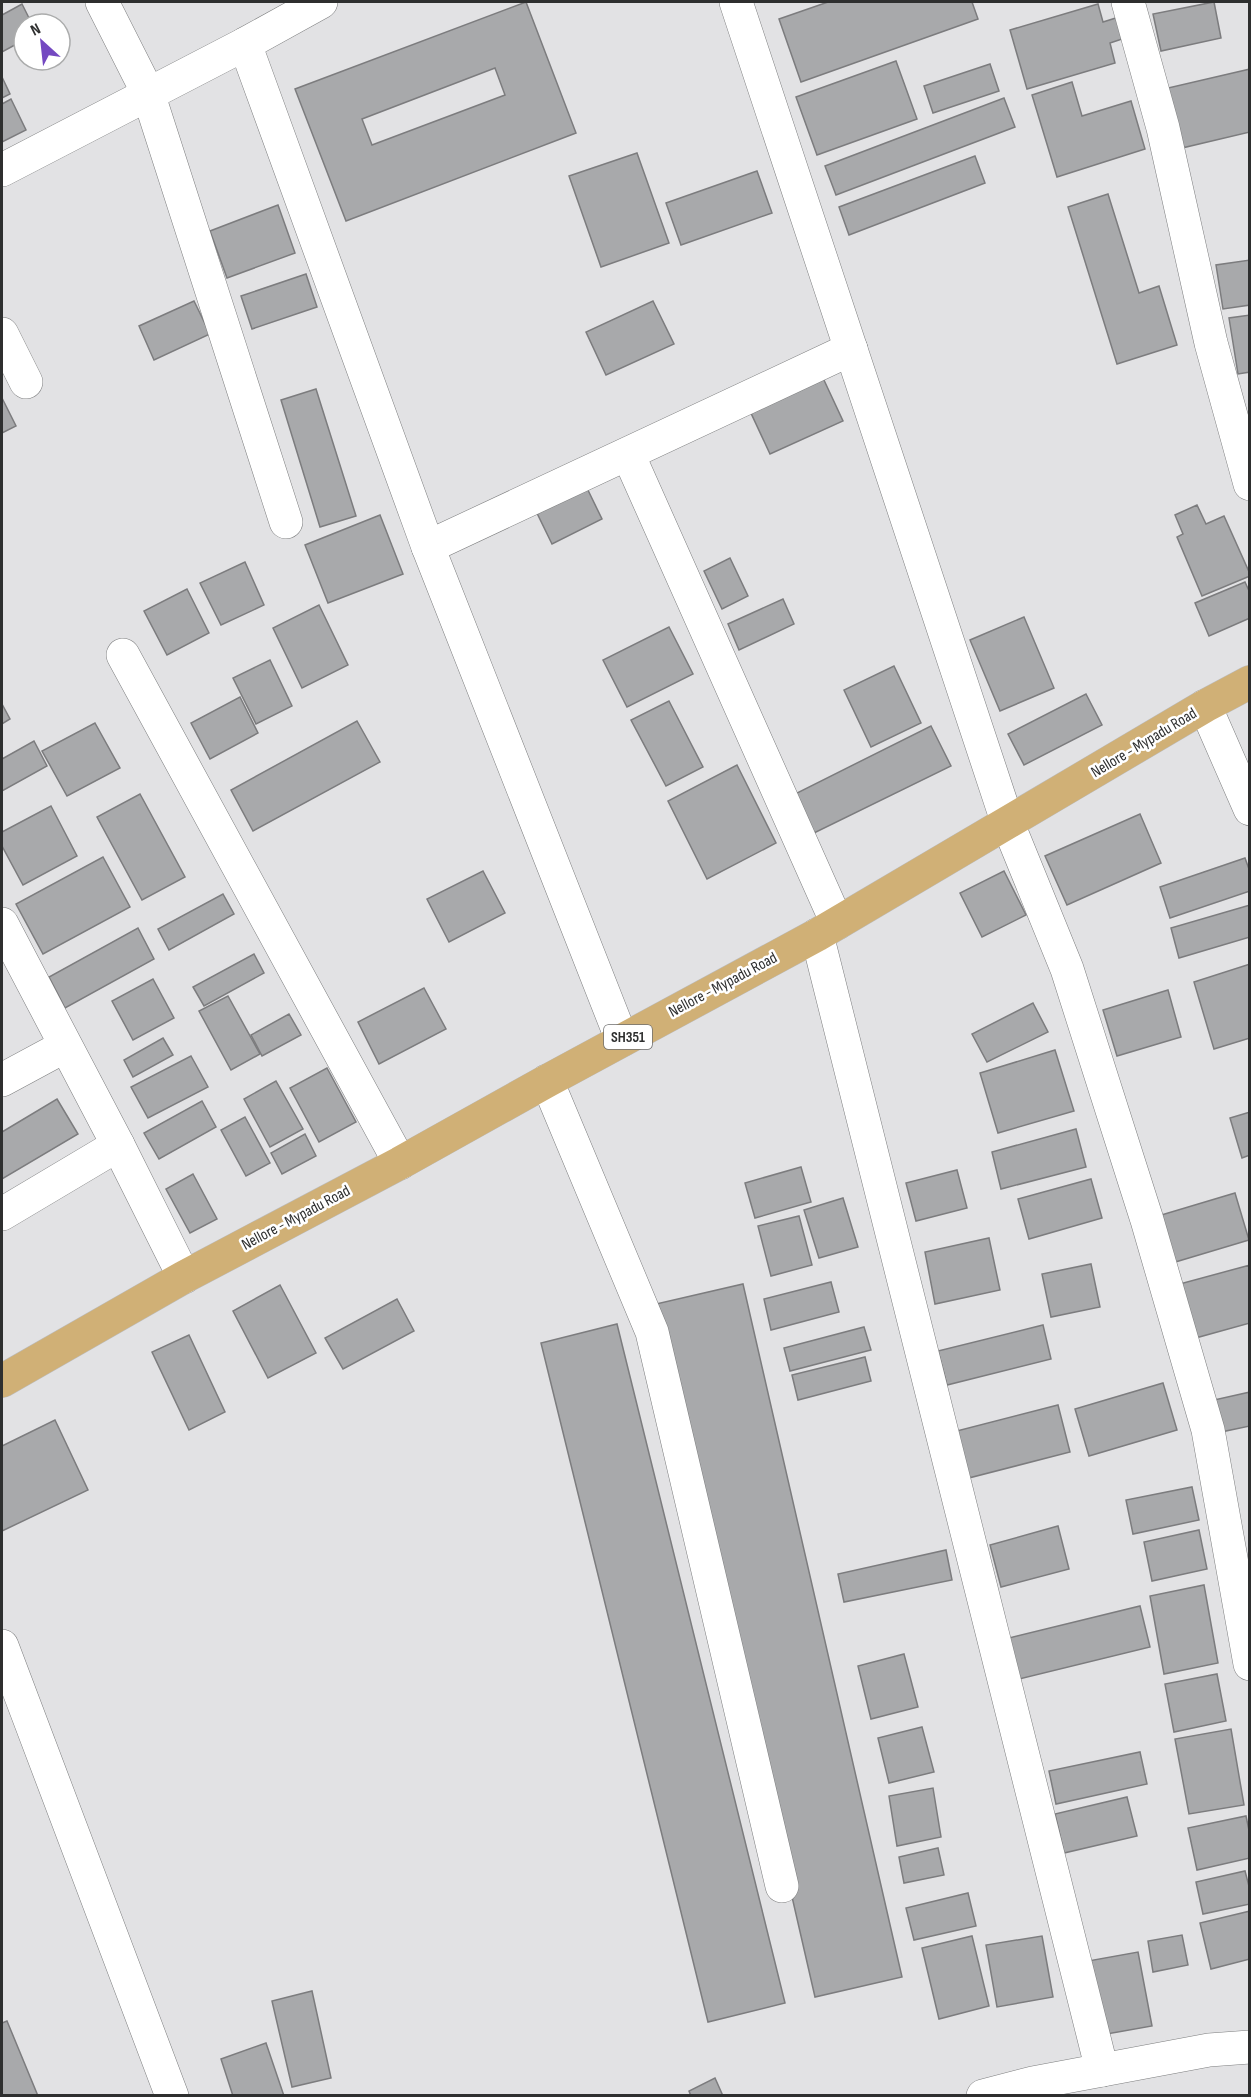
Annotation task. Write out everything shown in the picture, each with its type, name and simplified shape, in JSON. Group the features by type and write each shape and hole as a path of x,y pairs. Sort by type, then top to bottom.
{"main road":[{"name":"Nellore - Mypadu Road","path":"2,1381 184,1277 400,1163 827,929 1205,706 1250,682"}],"street":[{"path":"102,2 148,93 286,522"},
{"path":"2,170 321,2"},
{"path":"736,2 1008,824 1067,969 1147,1220 1208,1430 1250,1664"},
{"path":"1128,2 1163,128 1211,343 1250,484"},
{"path":"245,44 428,548 622,1040"},
{"path":"2,333 26,382"},
{"path":"428,548 851,349"},
{"path":"628,454 827,929 1102,2070"},
{"path":"123,655 400,1163"},
{"path":"1205,706 1250,808"},
{"path":"2,924 118,1145 184,1277"},
{"path":"2,1080 65,1046"},
{"path":"547,1081 652,1332 782,1886"},
{"path":"2,1214 118,1145"},
{"path":"2,1646 172,2096"},
{"path":"983,2096 1033,2083 1209,2050 1250,2047"}],"building":[{"path":"526,2 576,133 346,221 295,89","holes":["495,68 505,95 372,145 362,119"]},
{"path":"828,2 972,2 978,19 801,82 779,19"},
{"path":"1214,2 1221,38 1161,51 1153,14"},
{"path":"22,4 26,12 12,12 12,47 2,52 2,15"},
{"path":"1098,4 1103,22 1119,17 1125,38 1110,43 1115,63 1027,89 1010,30"},
{"path":"896,61 917,119 817,155 796,97"},
{"path":"990,64 999,91 933,113 924,86"},
{"path":"1250,69 1250,132 1182,148 1168,88"},
{"path":"2,77 10,94 2,98"},
{"path":"1072,82 1082,116 1131,101 1145,149 1057,177 1032,95"},
{"path":"1004,98 1015,127 836,195 825,166"},
{"path":"11,99 26,130 2,142 2,104"},
{"path":"637,153 669,243 601,267 569,176"},
{"path":"975,156 985,183 849,235 839,207"},
{"path":"757,171 772,213 681,245 666,203"},
{"path":"1108,194 1139,293 1159,286 1177,345 1117,364 1068,207"},
{"path":"278,205 295,253 227,278 210,231"},
{"path":"1250,260 1250,305 1223,309 1216,265"},
{"path":"306,274 317,307 252,329 241,296"},
{"path":"194,301 210,334 154,360 139,326"},
{"path":"653,301 674,344 606,375 586,332"},
{"path":"1250,315 1250,372 1238,374 1229,318"},
{"path":"823,378 843,421 770,454 750,411"},
{"path":"316,389 356,516 320,527 281,400"},
{"path":"2,398 16,426 2,433"},
{"path":"585,484 602,519 552,544 535,509"},
{"path":"1197,505 1206,524 1224,516 1250,574 1250,576 1202,596 1177,537 1183,534 1175,515"},
{"path":"380,515 403,574 328,603 305,545"},
{"path":"730,558 748,596 722,609 704,571"},
{"path":"245,562 264,605 221,625 200,583"},
{"path":"1245,582 1250,593 1250,618 1209,636 1195,603"},
{"path":"187,589 209,633 167,655 144,611"},
{"path":"783,599 794,624 739,650 728,624"},
{"path":"319,605 348,665 302,688 273,628"},
{"path":"1024,617 1054,688 1000,711 970,640"},
{"path":"669,627 693,674 627,707 603,660"},
{"path":"270,660 292,706 256,724 233,678"},
{"path":"894,666 921,723 871,747 844,690"},
{"path":"1086,694 1102,725 1024,765 1008,734"},
{"path":"240,697 258,733 210,759 191,723"},
{"path":"669,701 703,767 666,786 631,720"},
{"path":"2,704 10,719 2,724"},
{"path":"357,721 380,762 253,831 231,790"},
{"path":"95,723 120,768 67,796 42,751"},
{"path":"931,726 951,766 812,834 793,795"},
{"path":"34,741 47,766 2,791 2,759"},
{"path":"737,765 776,843 707,879 668,801"},
{"path":"140,794 185,877 142,900 97,817"},
{"path":"51,806 77,856 23,885 2,846 2,832"},
{"path":"1140,814 1161,863 1067,905 1045,856"},
{"path":"103,857 130,907 43,954 16,904"},
{"path":"1245,858 1250,872 1250,891 1170,918 1160,887"},
{"path":"483,871 505,913 449,942 427,899"},
{"path":"1004,871 1026,915 982,937 960,893"},
{"path":"223,894 234,914 169,950 158,929"},
{"path":"1250,905 1250,937 1179,958 1171,928"},
{"path":"138,928 154,959 65,1008 49,977"},
{"path":"254,954 264,973 204,1006 193,987"},
{"path":"1250,964 1250,1038 1214,1049 1194,982"},
{"path":"153,979 174,1018 133,1040 112,1001"},
{"path":"424,988 446,1029 379,1064 358,1022"},
{"path":"1168,990 1181,1037 1117,1056 1103,1010"},
{"path":"228,996 260,1054 231,1070 199,1011"},
{"path":"1033,1003 1048,1032 987,1062 972,1034"},
{"path":"289,1014 301,1035 262,1056 251,1035"},
{"path":"163,1038 173,1055 133,1077 124,1060"},
{"path":"1055,1050 1074,1111 998,1133 980,1073"},
{"path":"191,1056 208,1087 148,1118 131,1087"},
{"path":"327,1068 356,1122 319,1142 290,1088"},
{"path":"276,1081 303,1129 270,1147 244,1099"},
{"path":"57,1099 78,1134 2,1179 2,1132"},
{"path":"202,1101 216,1127 159,1159 144,1133"},
{"path":"1250,1112 1250,1155 1242,1158 1230,1118"},
{"path":"245,1117 270,1163 246,1176 221,1130"},
{"path":"1076,1129 1086,1167 1001,1189 992,1152"},
{"path":"305,1134 316,1156 282,1174 271,1153"},
{"path":"801,1167 811,1202 755,1218 745,1183"},
{"path":"957,1170 967,1208 916,1221 906,1183"},
{"path":"193,1174 217,1219 190,1233 166,1189"},
{"path":"1091,1179 1102,1218 1029,1239 1018,1199"},
{"path":"1235,1193 1249,1240 1172,1263 1158,1216"},
{"path":"843,1198 858,1247 819,1258 804,1210"},
{"path":"799,1216 812,1265 771,1276 758,1226"},
{"path":"989,1238 1000,1290 935,1304 925,1252"},
{"path":"1091,1264 1100,1307 1051,1317 1042,1274"},
{"path":"1250,1265 1250,1323 1192,1339 1176,1285"},
{"path":"831,1282 839,1312 771,1330 764,1299"},
{"path":"743,1284 902,1977 815,1997 656,1304"},
{"path":"280,1285 316,1353 268,1378 233,1311"},
{"path":"397,1299 414,1331 343,1369 325,1338"},
{"path":"617,1324 785,2003 708,2022 541,1343"},
{"path":"1043,1325 1051,1359 947,1385 938,1351"},
{"path":"864,1327 871,1350 790,1371 784,1348"},
{"path":"189,1335 225,1412 189,1430 152,1352"},
{"path":"865,1357 871,1381 798,1400 792,1375"},
{"path":"1163,1383 1177,1430 1089,1456 1075,1409"},
{"path":"1250,1392 1250,1426 1221,1432 1214,1400"},
{"path":"1058,1405 1070,1452 961,1480 949,1433"},
{"path":"55,1420 88,1490 2,1531 2,1446"},
{"path":"1192,1487 1199,1520 1133,1534 1126,1500"},
{"path":"1058,1526 1069,1569 1001,1587 990,1545"},
{"path":"1199,1530 1207,1569 1152,1581 1144,1542"},
{"path":"946,1550 952,1580 844,1602 838,1574"},
{"path":"1204,1585 1218,1663 1164,1674 1150,1596"},
{"path":"1140,1606 1150,1647 1015,1680 1005,1639"},
{"path":"904,1654 918,1707 871,1719 858,1666"},
{"path":"1217,1674 1226,1721 1174,1732 1165,1684"},
{"path":"922,1727 934,1772 889,1783 878,1738"},
{"path":"1231,1729 1244,1805 1189,1814 1175,1739"},
{"path":"1140,1752 1147,1784 1056,1804 1049,1771"},
{"path":"933,1788 941,1837 897,1846 889,1796"},
{"path":"1127,1797 1137,1836 1064,1853 1055,1814"},
{"path":"1246,1816 1250,1835 1250,1858 1197,1870 1188,1828"},
{"path":"938,1848 944,1875 904,1883 899,1857"},
{"path":"1245,1871 1250,1890 1250,1904 1203,1914 1196,1882"},
{"path":"968,1893 976,1926 914,1940 906,1908"},
{"path":"1250,1911 1250,1959 1211,1969 1200,1923"},
{"path":"1182,1935 1188,1965 1153,1972 1148,1941"},
{"path":"972,1936 989,2006 939,2019 922,1948"},
{"path":"1042,1936 1053,1997 997,2007 986,1945"},
{"path":"1138,1952 1152,2026 1101,2035 1088,1961"},
{"path":"312,1991 331,2078 292,2087 272,2001"},
{"path":"7,2021 38,2096 2,2096 2,2023"},
{"path":"266,2043 284,2096 233,2096 221,2059"},
{"path":"715,2078 723,2096 691,2096 689,2091"}]}
